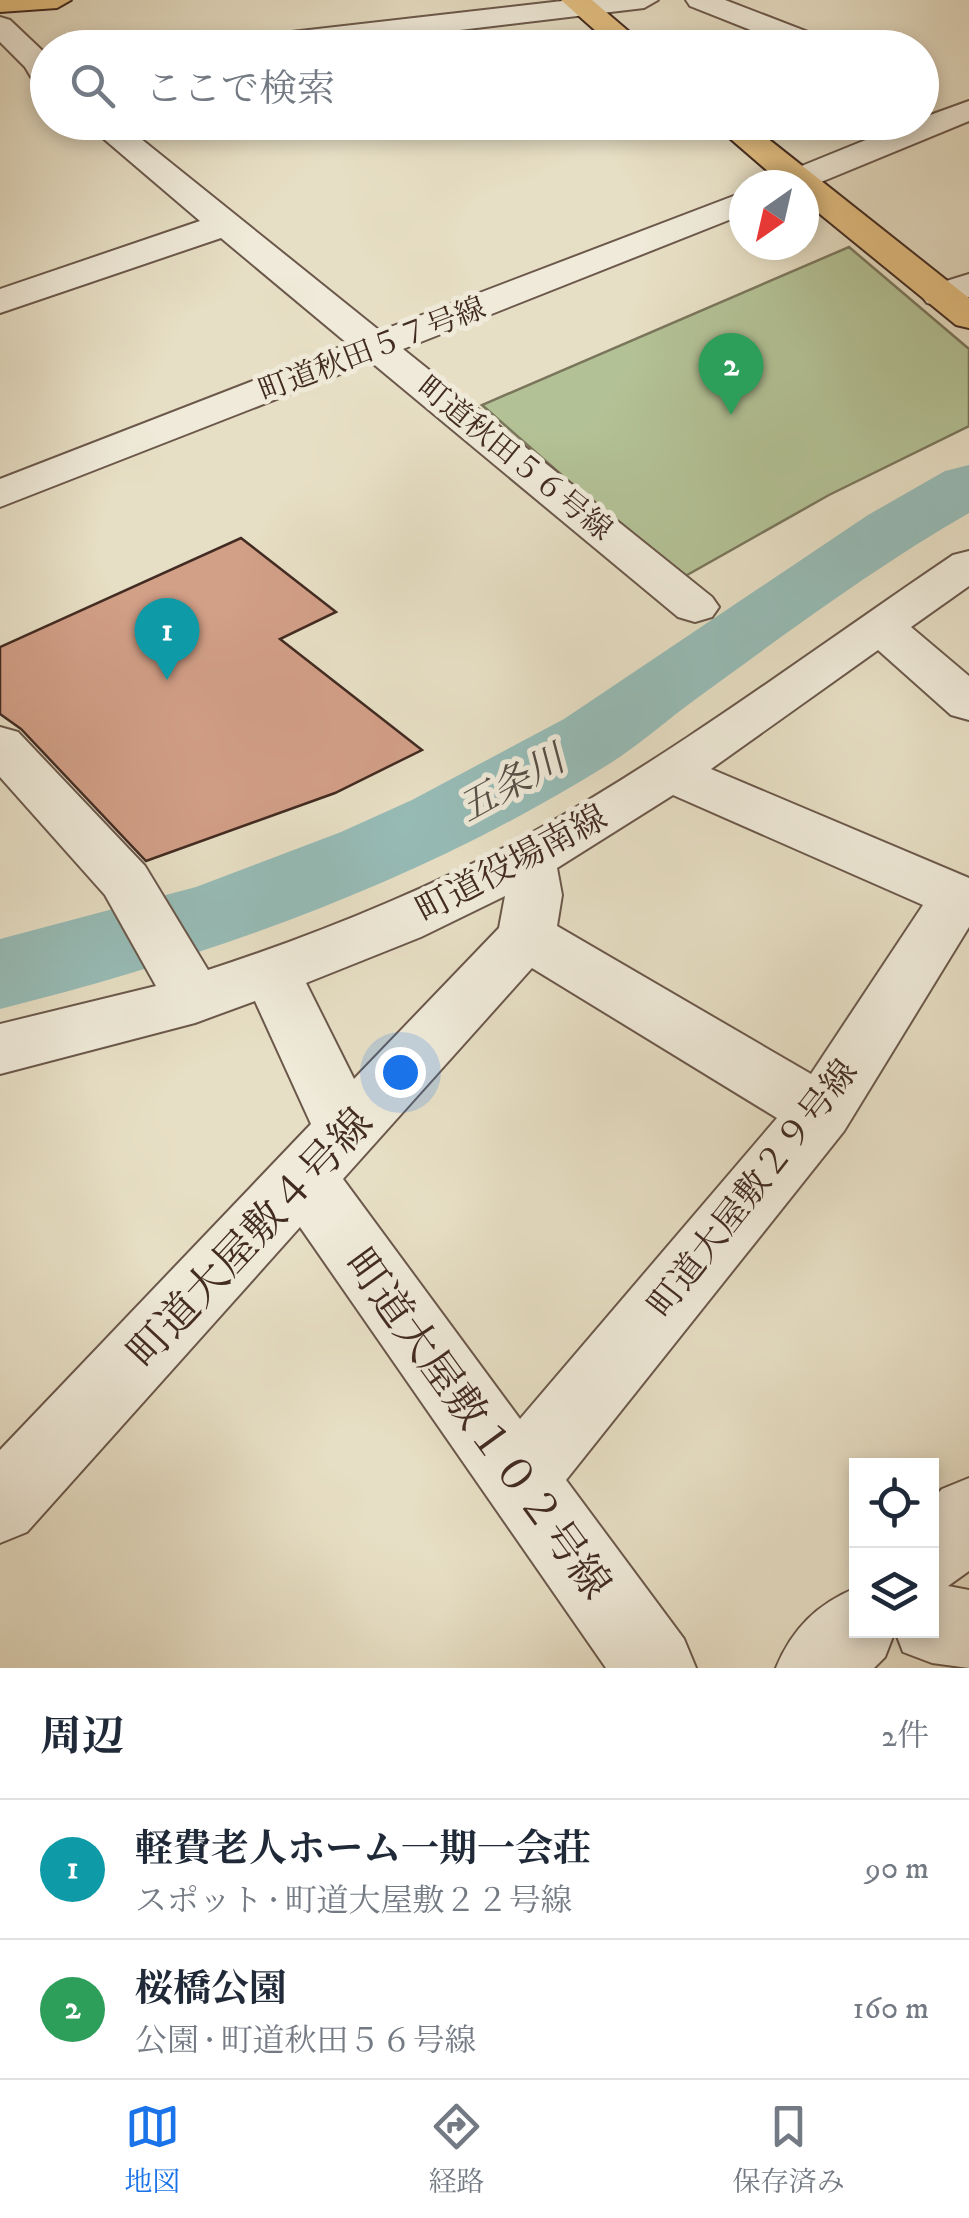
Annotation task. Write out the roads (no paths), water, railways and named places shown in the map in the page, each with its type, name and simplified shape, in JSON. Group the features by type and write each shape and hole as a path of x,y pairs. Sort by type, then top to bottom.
{"main road":[{"path":"0,4 41,1"},
{"path":"580,4 612,30"},
{"path":"746,140 777,170"},
{"path":"819,202 959,299"}],"street":[{"path":"373,30 580,4 644,0"},
{"path":"700,0 778,30"},
{"path":"0,26 30,58"},
{"path":"939,92 969,106"},
{"path":"939,119 969,106"},
{"name":"町道秋田５６号線","path":"122,140 696,607"},
{"path":"818,170 889,140"},
{"name":"町道秋田５７号線","path":"0,494 729,208"},
{"path":"0,302 227,224"},
{"name":"町道役場南線","path":"0,1049 190,991 272,974 433,906 528,860 670,772 969,565"},
{"path":"880,626 969,703"},
{"path":"0,744 124,881 190,991"},
{"name":"町道大屋敷２９号線","path":"518,1478 820,1112 958,896 670,772"},
{"path":"528,860 534,895 526,936 820,1112"},
{"name":"町道大屋敷４号線","path":"0,1506 526,936"},
{"name":"町道大屋敷１０２号線","path":"272,974 326,1155 518,1478 655,1668"},
{"path":"938,1548 969,1516"},
{"path":"939,1624 969,1630"},
{"path":"817,1668 849,1635"}],"waterway":[{"name":"五条川","path":"0,974 153,934 227,910 300,884 442,821 592,738 818,578 969,485"}],"place":[{"name":"桜橋公園","path":"731,415"},
{"name":"軽費老人ホーム一期一会荘","path":"167,680"}]}
